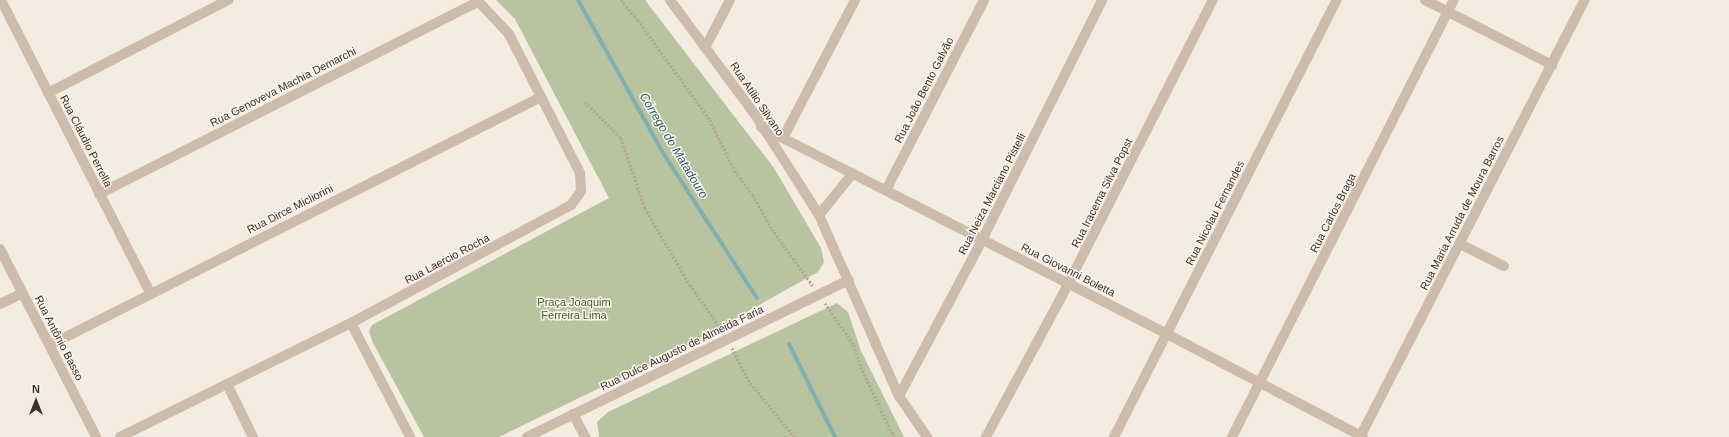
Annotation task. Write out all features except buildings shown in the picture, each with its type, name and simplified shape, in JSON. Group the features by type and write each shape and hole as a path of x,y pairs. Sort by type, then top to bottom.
{"street":[{"name":"Rua Cláudio Perrella","path":"1,0 150,293"},
{"path":"48,93 228,0"},
{"name":"Rua Atílio Silvano","path":"670,0 706,46 754,113 761,127 819,215 899,396 927,437"},
{"path":"706,46 730,0"},
{"path":"783,138 855,0"},
{"name":"Rua João Bento Galvão","path":"886,190 984,0"},
{"name":"Rua Neiza Marciano Pistelli","path":"899,396 982,240 1102,0"},
{"name":"Rua Iracema Silva Popst","path":"986,437 1068,284 1213,0"},
{"name":"Rua Nicolau Fernandes","path":"1114,437 1337,0"},
{"path":"1426,0 1552,65"},
{"name":"Rua Carlos Braga","path":"1232,437 1454,0"},
{"name":"Rua Maria Arruda de Moura Barros","path":"1362,437 1585,0"},
{"name":"Rua Laercio Rocha","path":"120,437 351,324 571,205 581,191 580,174 509,34 478,1"},
{"name":"Rua Genoveva Machia Demarchi","path":"99,194 478,1"},
{"name":"Rua Dirce Micliorini","path":"50,345 150,293 541,97"},
{"name":"Rua Giovanni Boletta","path":"761,127 1167,334 1362,437"},
{"path":"819,215 853,173"},
{"path":"1460,244 1504,266"},
{"name":"Rua Antônio Basso","path":"0,249 96,437"},
{"name":"Rua Dulce Augusto de Almeida Faria","path":"527,437 849,280"},
{"path":"0,304 22,293"},
{"path":"351,324 410,437"},
{"path":"227,384 253,437"},
{"path":"573,414 585,437"}],"path":[{"path":"621,0 638,20 710,120 735,171 753,195 772,229 854,345 861,367 894,437"},
{"path":"585,102 621,138 645,208 690,285 728,339 748,380 795,437"}],"green space":[{"name":"Praça Joaquim Ferreira Lima","path":"496,0 645,0 774,168 821,248 824,262 818,272 684,347 499,437 424,437 372,341 369,331 372,325 609,198 515,19"},
{"path":"837,303 848,312 861,351 904,437 599,437 597,422 608,412"}],"waterway":[{"name":"Córrego do Matadouro","path":"578,0 665,156 757,298"},
{"name":"Córrego do Matadouro","path":"789,344 835,437"}]}
